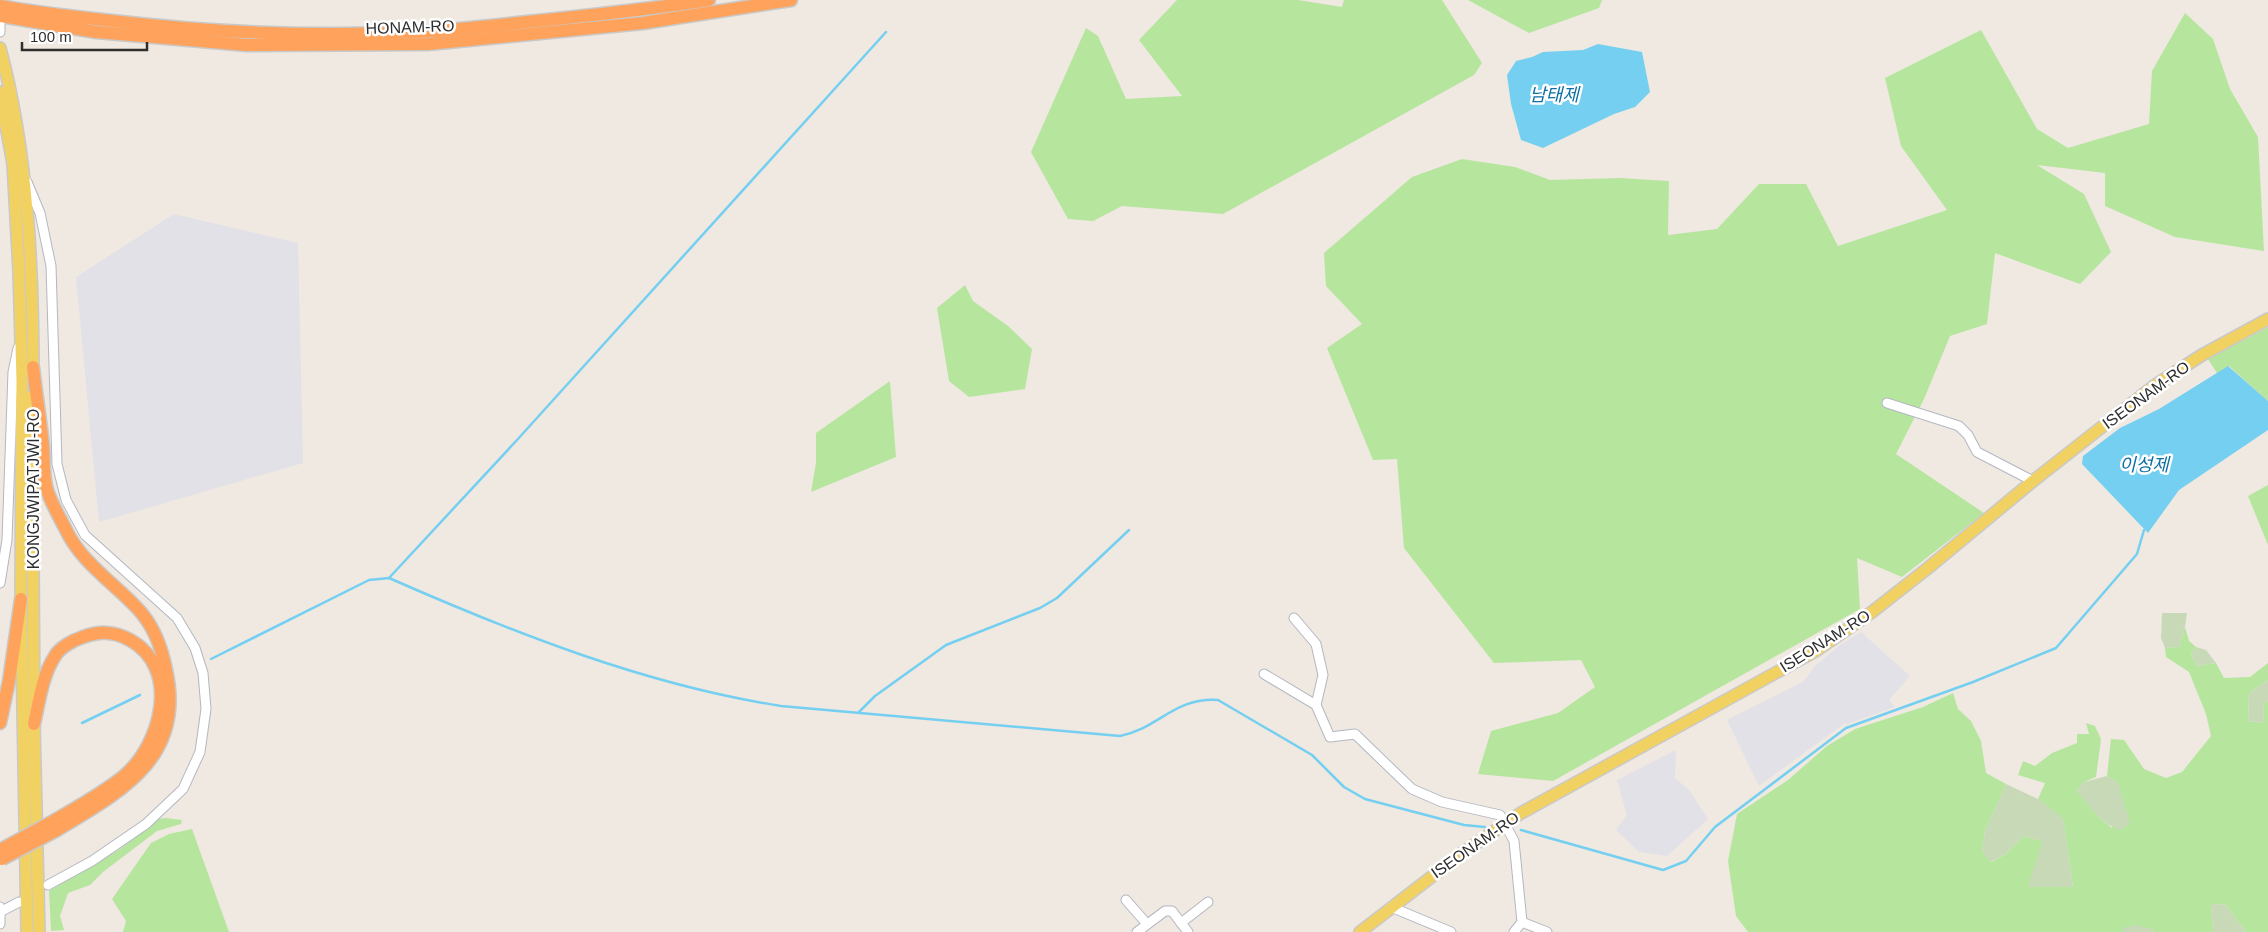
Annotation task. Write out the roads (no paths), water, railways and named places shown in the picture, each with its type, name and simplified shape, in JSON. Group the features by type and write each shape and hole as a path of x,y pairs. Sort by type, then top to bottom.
{"highway":[{"name":"HONAM-RO","path":"30,17 187,29 341,34 422,32 638,11 709,0"},
{"name":"HONAM-RO","path":"30,17 172,40 247,45 428,44 643,23 791,0"},
{"path":"0,6 30,17"},
{"path":"0,17 30,17"},
{"path":"1,855 125,787 150,762 168,720 170,697 163,656 153,632 139,609 83,558 65,530 47,489 32,366"},
{"path":"0,723 9,682 21,599"},
{"path":"34,724 45,678 56,654 74,640 93,633 110,633 126,637 141,646 154,662 161,678 162,695 156,727 141,755 124,776 57,824"}],"main road":[{"name":"KONGJWIPATJWI-RO","path":"0,48 7,75 23,172 30,263 34,724 39,932"},
{"name":"KONGJWIPATJWI-RO","path":"0,92 13,164 21,333 21,599 27,932"},
{"name":"ISEONAM-RO","path":"1360,932 1464,851 1521,813 1817,650 1872,612 2033,481 2154,386 2202,354 2268,319"}],"street":[{"path":"0,17 0,32"},
{"path":"23,172 40,213 51,266 57,464 66,500 85,535 177,618 195,648 203,673 206,709 200,752 183,789 146,824 92,861 48,885"},
{"path":"0,583 7,540 13,372 21,333"},
{"path":"1887,403 1959,426 1968,435 1977,452 2033,481"},
{"path":"1294,618 1316,644 1323,675 1316,705"},
{"path":"1264,674 1316,705 1330,737 1356,734 1412,788 1442,802 1500,815 1514,841 1522,922 1514,932"},
{"path":"1126,900 1147,924"},
{"path":"0,924 1,909 19,902"},
{"path":"1182,923 1208,902"},
{"path":"1391,907 1451,932"},
{"path":"1137,932 1165,910 1172,911 1188,932"},
{"path":"1522,922 1547,932"}],"water":[{"name":"남태제","path":"1598,44 1642,52 1650,92 1635,107 1614,114 1543,148 1521,140 1511,104 1507,75 1516,61 1543,52 1583,50"},
{"name":"이성제","path":"2228,366 2268,401 2268,430 2179,490 2148,533 2082,464 2083,456 2120,428 2159,409"}],"waterway":[{"path":"389,578 517,440 886,32"},
{"path":"859,712 875,696 946,645 1040,608 1057,598 1129,530"},
{"path":"1521,830 1663,870 1686,861 1715,827 1846,728 1973,682 2056,648 2137,554 2144,530"},
{"path":"211,659 369,580 389,578 484,618 581,655 680,685 781,706 1120,736 1145,727 1189,703 1203,700 1218,700 1312,755 1344,787 1365,799 1464,825 1485,827"},
{"path":"82,723 140,695"}]}
